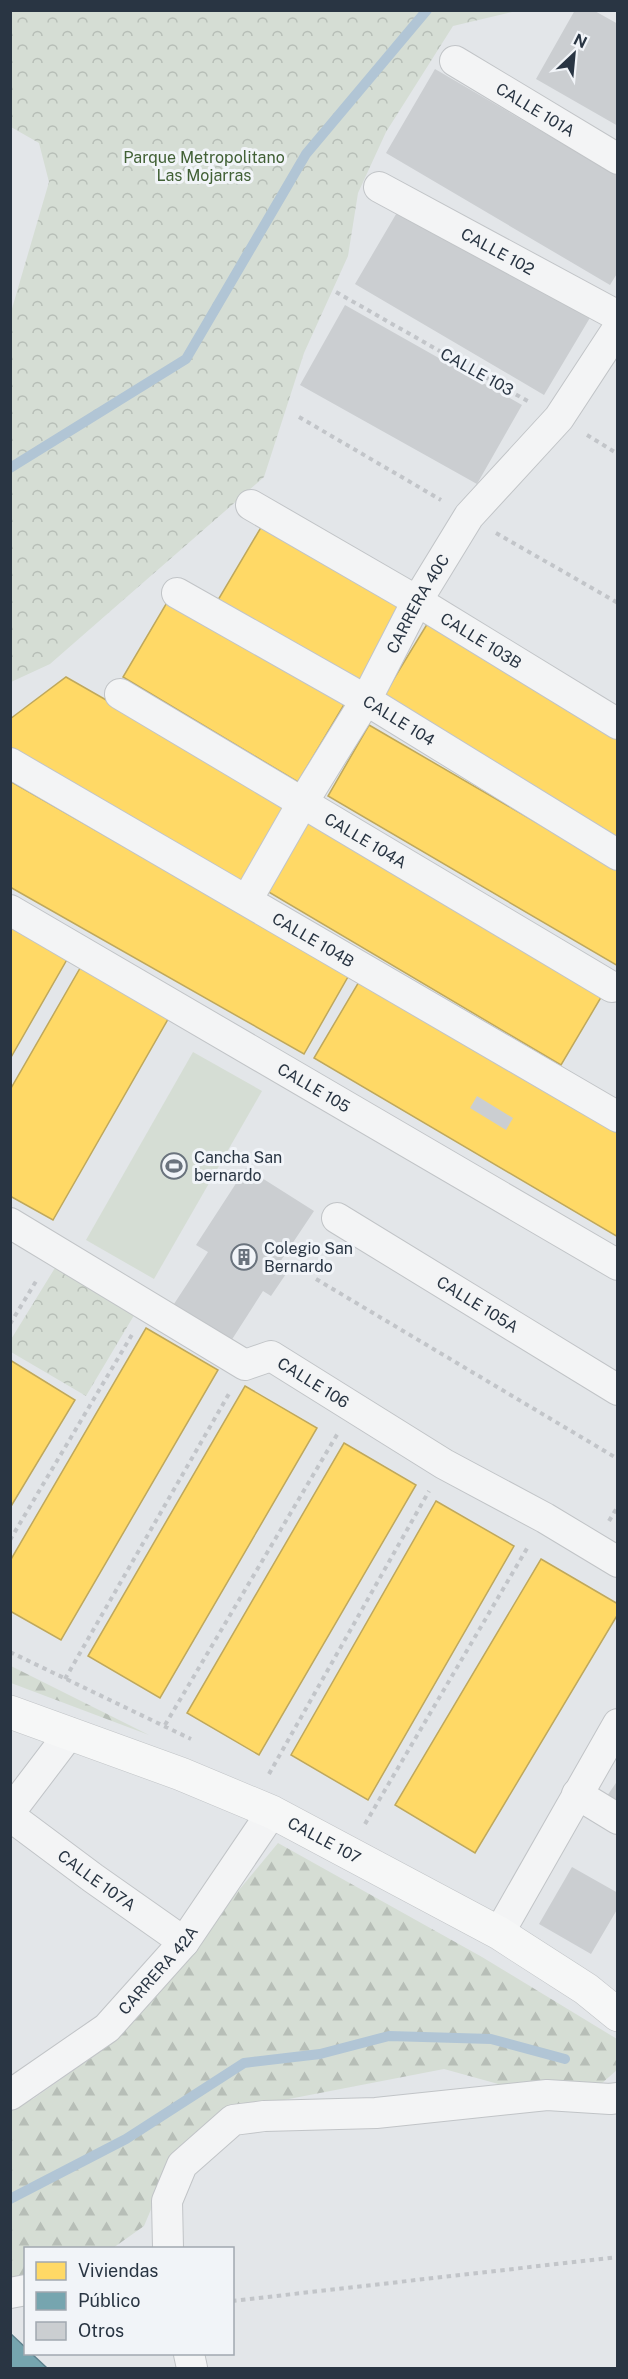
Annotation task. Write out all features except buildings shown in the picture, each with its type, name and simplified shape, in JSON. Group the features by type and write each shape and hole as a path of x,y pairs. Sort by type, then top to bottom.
{"street":[{"name":"CALLE 101A","path":"455,61 618,159"},
{"name":"CALLE 102","path":"379,186 618,316"},
{"name":"CARRERA 40C","path":"247,900 303,802 366,700 417,601 468,516 559,418 618,328"},
{"name":"CALLE 103B","path":"251,505 417,601 618,724"},
{"name":"CALLE 104","path":"177,593 366,700 618,855"},
{"name":"CALLE 104A","path":"120,694 612,987"},
{"name":"CALLE 104B","path":"10,763 618,1117"},
{"name":"CALLE 105","path":"10,910 618,1265"},
{"name":"CALLE 105A","path":"337,1218 618,1390"},
{"path":"10,1223 245,1365"},
{"name":"CALLE 106","path":"245,1365 271,1356 444,1464 545,1518 618,1562"},
{"name":"CALLE 107","path":"10,1712 181,1774 275,1796 499,1933 586,1989 618,2015"},
{"path":"499,1933 618,1724"},
{"path":"10,1814 70,1733"},
{"path":"577,1794 618,1819"},
{"name":"CARRERA 42A","path":"11,2095 107,2028 184,1942 275,1796"},
{"name":"CALLE 107A","path":"10,1814 93,1878 184,1942"},
{"path":"162,2246 167,2201 182,2165 232,2120 264,2116 376,2113 548,2094 610,2099 618,2097"}],"path":[{"name":"CALLE 103","path":"336,292 559,418 618,454"},
{"path":"10,1324 55,1249"},
{"path":"316,1279 618,1459"},
{"path":"10,1540 148,1306"},
{"path":"65,1679 245,1365"},
{"path":"165,1725 354,1407"},
{"path":"268,1776 444,1464"},
{"path":"356,1820 366,1824 545,1518"},
{"path":"10,1652 200,1743"},
{"path":"258,1771 268,1776 275,1796"},
{"path":"234,2301 618,2257"}],"green space":[{"name":"Parque Metropolitano Las Mojarras","path":"11,11 516,11 453,26 386,132 358,193 348,256 304,353 264,477 50,664 11,682 11,312 49,182 39,143 11,127"},
{"name":"Cancha San bernardo","path":"193,1052 262,1091 154,1279 86,1240"},
{"path":"58,1263 136,1312 86,1396 11,1352 10,1341"},
{"path":"11,1666 149,1735 11,1683"},
{"path":"278,1843 482,1957 617,2039 617,2070 594,2090 516,2089 444,2069 243,2108 173,2157 144,2226 114,2247 24,2247 24,2275 11,2277 11,2108 33,2099 111,2044"}],"waterway":[{"path":"10,468 186,359 306,154 427,10"},
{"path":"10,2199 126,2139 244,2063 320,2054 389,2036 491,2039 565,2059"}],"place":[{"name":"Cancha San bernardo","path":"174,1166"},
{"name":"Colegio San Bernardo","path":"244,1257"}]}
